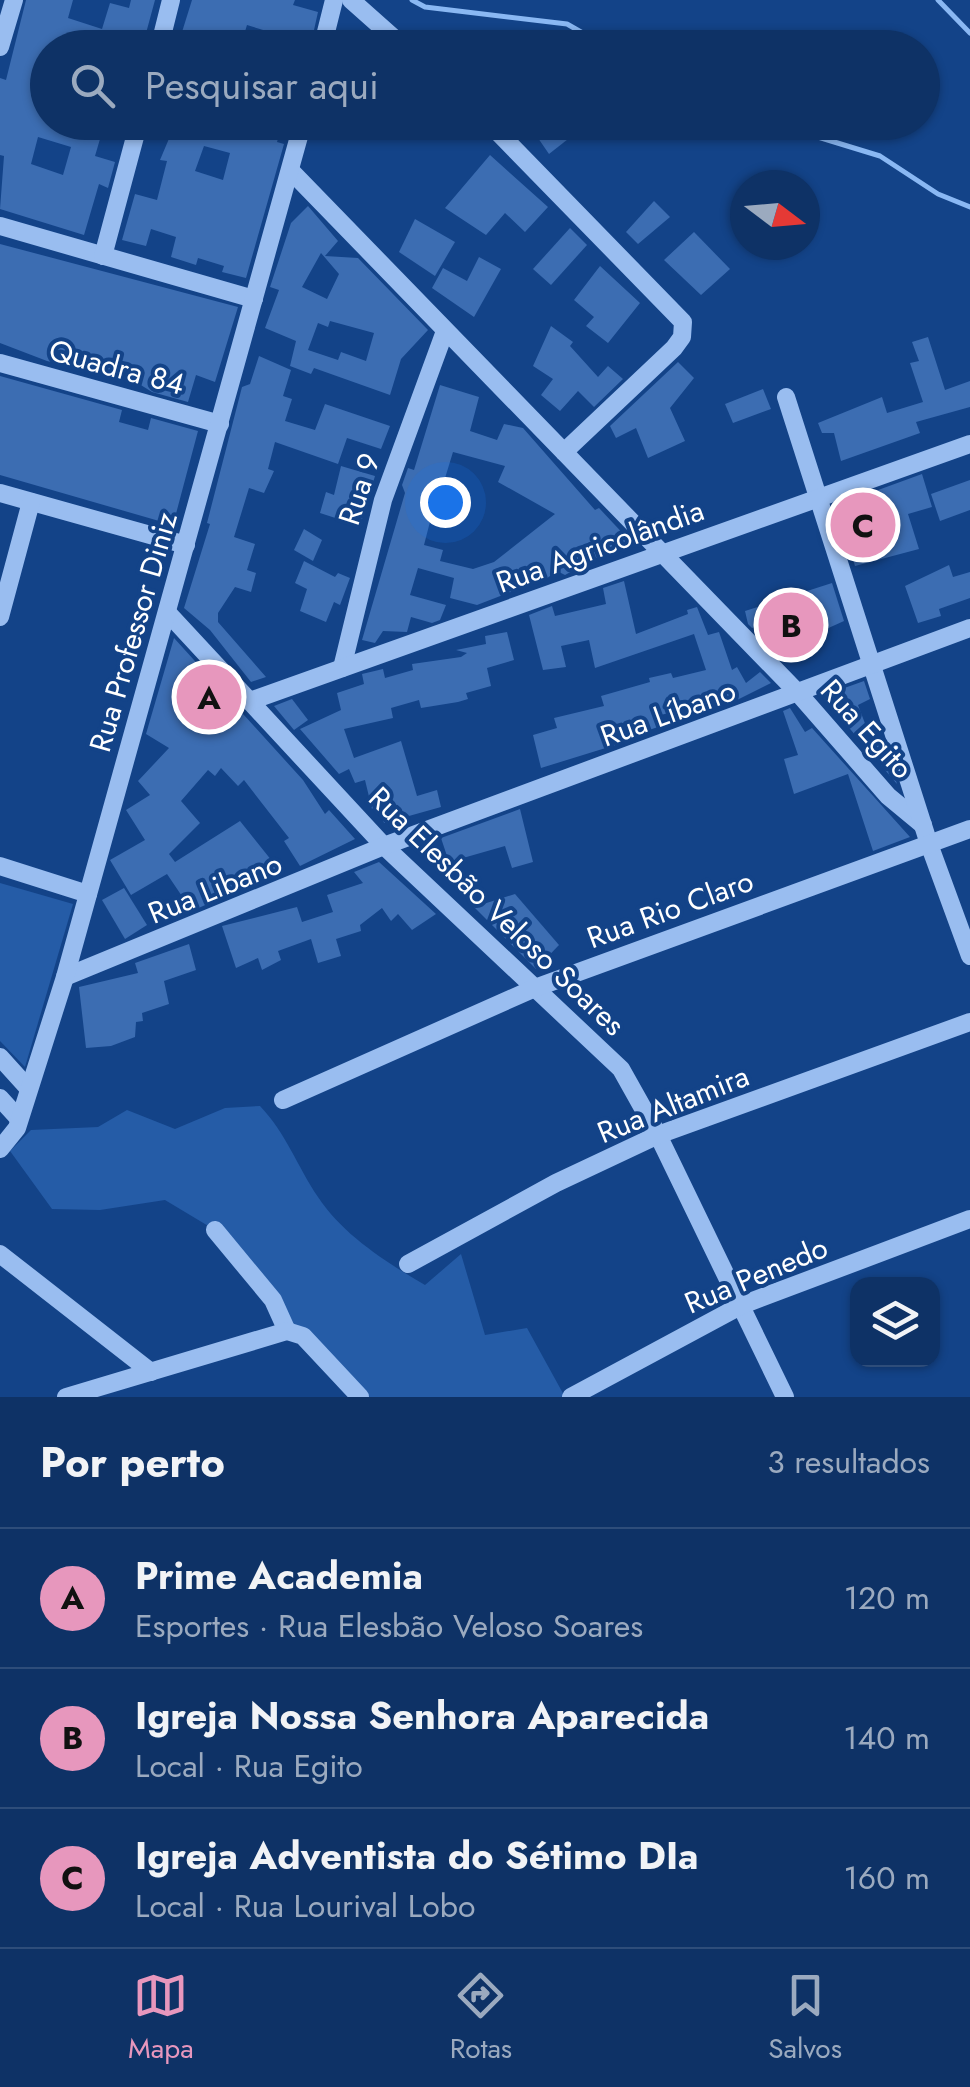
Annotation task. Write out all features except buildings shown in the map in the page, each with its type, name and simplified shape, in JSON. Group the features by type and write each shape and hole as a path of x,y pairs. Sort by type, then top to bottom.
{"street":[{"path":"0,47 14,0"},
{"path":"164,30 171,0"},
{"path":"326,30 334,0"},
{"path":"350,0 384,30"},
{"path":"103,256 134,140"},
{"name":"Rua Professor Diniz","path":"0,1149 20,1120 65,978 298,140"},
{"path":"506,140 679,316 684,328 674,348 564,452"},
{"name":"Rua Egito","path":"290,171 799,694 888,796 923,825"},
{"path":"0,226 254,299"},
{"name":"Rua 9","path":"342,668 383,500 444,332"},
{"name":"Quadra 84","path":"0,363 220,424"},
{"path":"786,396 929,844 970,956"},
{"name":"Rua Agricolândia","path":"250,701 970,444"},
{"path":"0,493 186,545"},
{"path":"0,617 31,502"},
{"name":"Rua Elesbão Veloso Soares","path":"167,612 384,846 621,1069 658,1135 785,1397"},
{"name":"Rua Líbano","path":"384,846 970,628"},
{"name":"Rua Rio Claro","path":"283,1100 536,988 970,829"},
{"name":"Rua Libano","path":"65,978 384,846"},
{"path":"0,866 88,894"},
{"name":"Rua Altamira","path":"408,1264 556,1183 658,1135 970,1022"},
{"path":"0,1058 28,1088"},
{"path":"0,1098 20,1120"},
{"name":"Rua Penedo","path":"571,1397 742,1304 970,1219"},
{"path":"215,1230 273,1300 287,1331"},
{"path":"0,1254 151,1372"},
{"path":"66,1397 287,1331 302,1336 360,1397"}],"shaded area":[{"path":"0,883 73,904 25,1067 0,1041"},
{"path":"260,1106 328,1211 366,1247 425,1285 461,1254 485,1335 527,1328 565,1397 359,1397 287,1331 215,1230 165,1200 100,1210 52,1209 10,1151 31,1130 98,1127 127,1110 175,1129 225,1108"}],"waterway":[{"path":"412,0 425,7 567,24 578,30"},
{"path":"938,0 970,33"},
{"path":"828,140 880,156 938,194 970,207"}],"place":[{"name":"Igreja Adventista do Sétimo DIa","path":"863,525"},
{"name":"Igreja Nossa Senhora Aparecida","path":"791,625"},
{"name":"Prime Academia","path":"209,697"}]}
